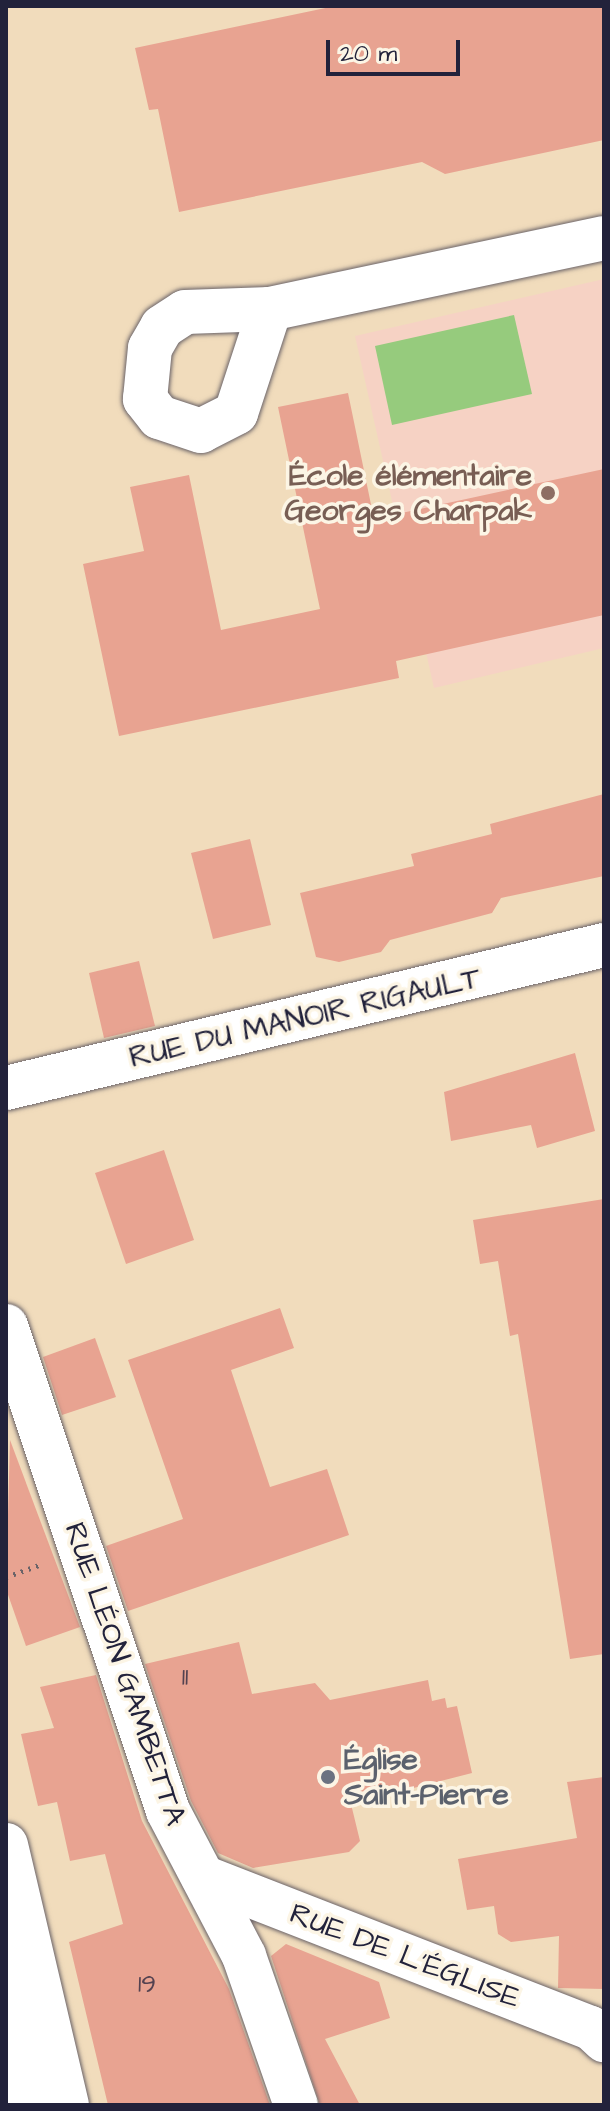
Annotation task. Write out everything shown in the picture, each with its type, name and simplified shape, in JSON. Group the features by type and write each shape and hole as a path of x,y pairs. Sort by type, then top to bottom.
{"street":[{"path":"270,309 604,238"},
{"name":"RUE DU MANOIR RIGAULT","path":"6,1088 604,945"},
{"name":"RUE LÉON GAMBETTA","path":"6,1326 168,1811 244,1956 296,2105"},
{"path":"6,1845 67,2105"},
{"name":"RUE DE L'ÉGLISE","path":"203,1877 600,2030"},
{"path":"6,1949 43,2105"},
{"path":"6,2056 18,2105"}],"shaded area":[{"path":"604,279 604,648 434,688 355,336"}],"green space":[{"path":"514,315 532,394 392,425 375,346"}],"building":[{"path":"335,6 604,6 604,140 445,174 422,162 179,212 158,109 149,110 135,48"},
{"path":"348,393 374,519 604,469 604,615 396,661 399,678 119,736 83,564 144,551 130,487 189,475 221,630 320,609 278,407"},
{"path":"604,794 604,876 501,898 492,913 390,940 381,952 339,962 316,957 300,893 414,866 411,854 492,834 490,824"},
{"path":"250,839 271,925 213,939 191,853"},
{"path":"139,961 155,1026 104,1038 89,973"},
{"path":"575,1053 595,1131 537,1148 531,1125 451,1141 444,1092"},
{"path":"164,1150 194,1240 126,1264 95,1173"},
{"path":"604,1199 604,1654 570,1659 518,1334 510,1336 498,1261 480,1264 473,1220"},
{"path":"280,1308 294,1348 231,1370 270,1487 327,1469 349,1535 128,1611 106,1546 183,1519 128,1360"},
{"path":"95,1338 116,1397 62,1415 43,1357"},
{"path":"10,1440 80,1627 26,1646 6,1589"},
{"name":"Église Saint-Pierre","path":"239,1642 252,1694 315,1683 330,1700 428,1680 432,1701 445,1698 447,1708 457,1706 472,1773 351,1804 360,1841 349,1852 253,1868 218,1853 191,1801 145,1664"},
{"path":"96,1675 142,1821 229,1989 270,2105 108,2105 69,1942 123,1924 105,1854 70,1861 57,1802 38,1806 21,1734 54,1728 40,1687"},
{"path":"604,1777 604,1989 558,1988 559,1936 511,1942 498,1934 494,1906 467,1910 458,1859 577,1838 567,1782"},
{"path":"286,1944 379,1982 390,2018 325,2039 360,2105 320,2105 271,1956"}],"place":[{"name":"École élémentaire Georges Charpak","path":"548,493"},
{"name":"Église Saint-Pierre","path":"328,1777"}]}
